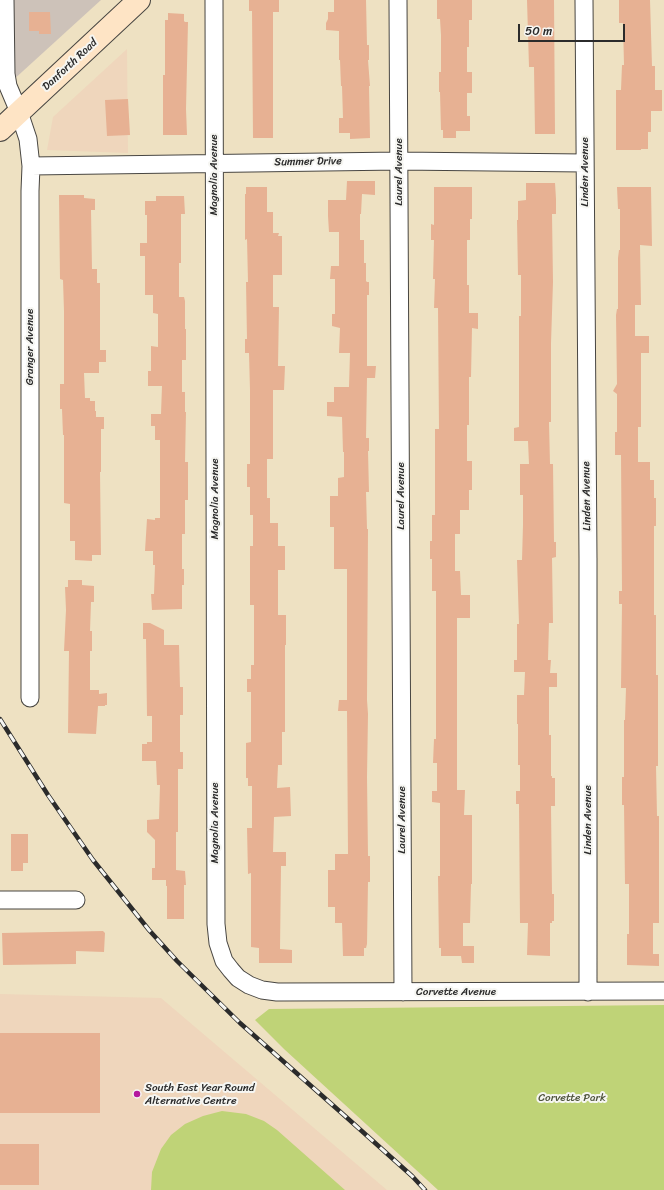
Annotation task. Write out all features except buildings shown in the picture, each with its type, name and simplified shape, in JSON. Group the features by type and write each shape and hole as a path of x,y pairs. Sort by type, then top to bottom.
{"main road":[{"name":"Danforth Road","path":"0,130 139,0"}],"street":[{"name":"Granger Avenue","path":"5,0 6,74 8,86 28,139 31,166 30,698"},
{"name":"Magnolia Avenue","path":"214,0 216,924 218,943 224,961 238,978 249,985"},
{"name":"Laurel Avenue","path":"398,0 403,992"},
{"name":"Linden Avenue","path":"584,0 588,558 588,992"},
{"name":"Summer Drive","path":"31,166 399,161 584,163"},
{"path":"0,900 76,900"},
{"name":"Corvette Avenue","path":"249,985 262,990 277,992 664,991"}],"shaded area":[{"path":"0,0 101,0 0,92"},
{"path":"127,49 128,153 47,150 53,117"},
{"name":"South East Year Round Alternative Centre","path":"0,994 161,998 387,1190 0,1190"}],"green space":[{"name":"Corvette Park","path":"664,1005 664,1190 438,1190 284,1049 255,1020 269,1009"},
{"path":"222,1111 246,1114 264,1121 277,1130 345,1190 151,1190 152,1172 161,1149 171,1135 185,1124 203,1116"}],"railway":[{"path":"0,719 48,795 93,860 149,930 177,961 240,1023 412,1176 425,1190"}],"place":[{"name":"South East Year Round Alternative Centre","path":"137,1094"}]}
